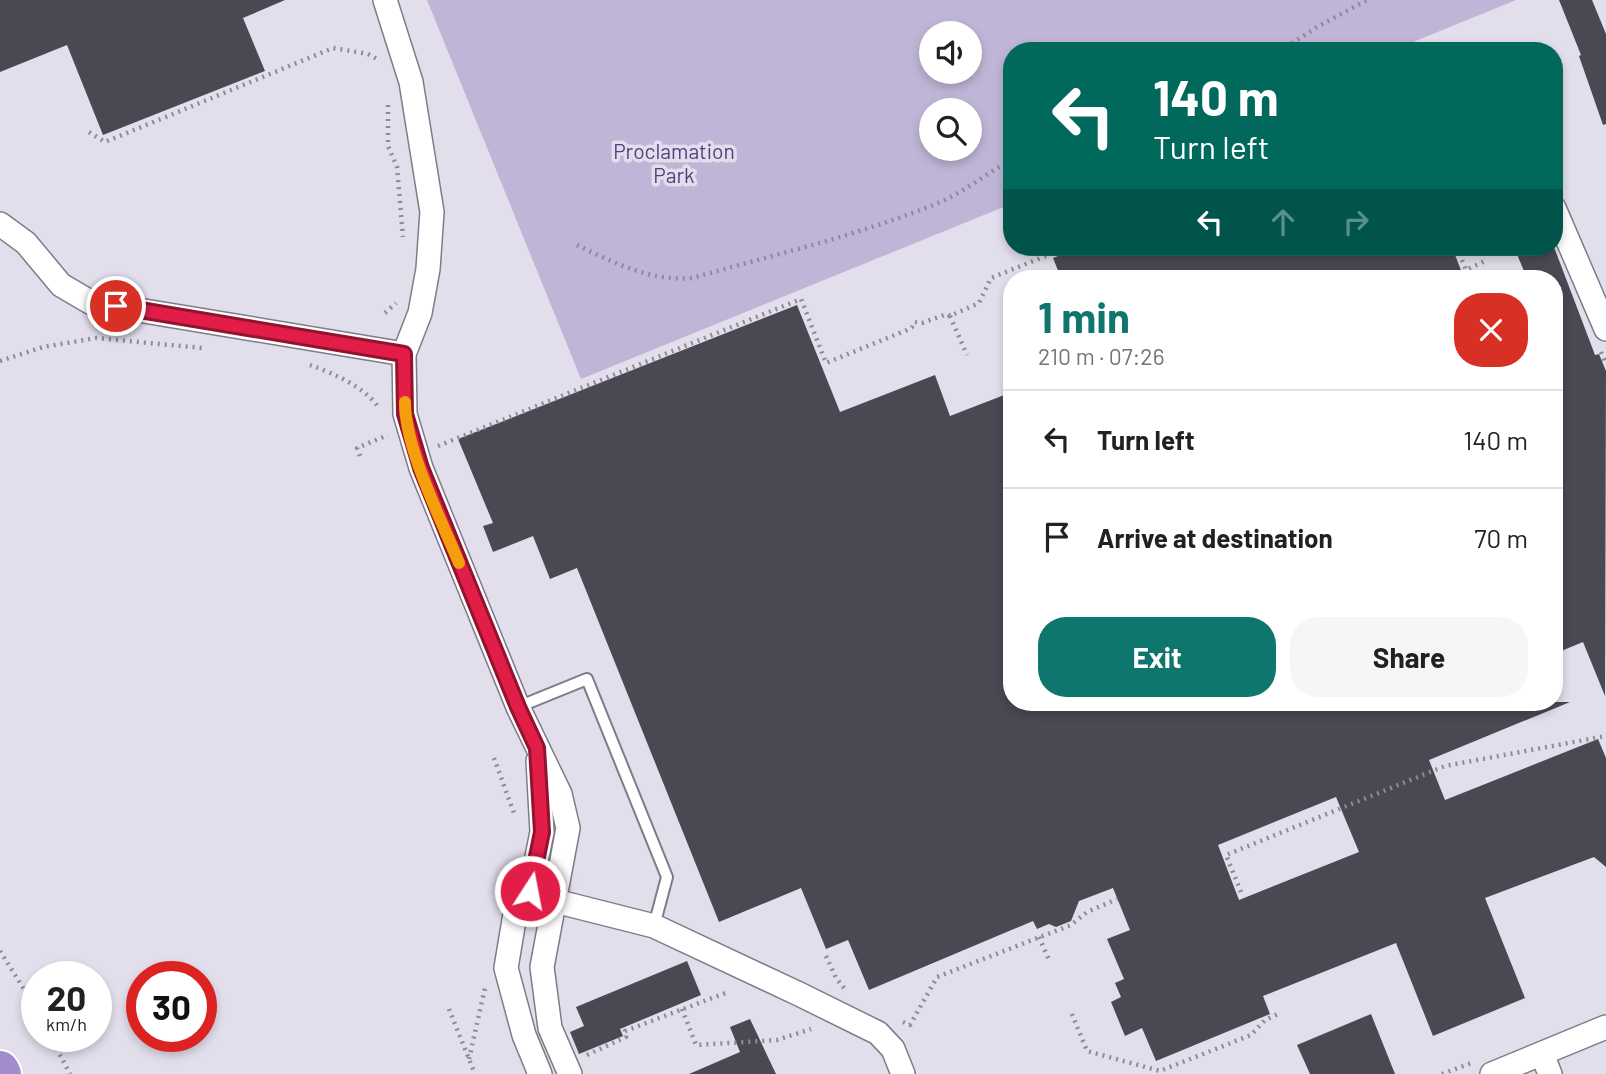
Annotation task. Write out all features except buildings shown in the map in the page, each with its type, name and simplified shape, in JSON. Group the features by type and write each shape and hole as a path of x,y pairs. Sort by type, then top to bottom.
{"street":[{"path":"385,0 411,82 432,212 428,269 420,313 404,354 405,414 421,468 518,707 560,794 568,828 542,967 550,1028 575,1066"},
{"path":"0,224 26,243 61,285 90,302 404,354"},
{"path":"1563,229 1606,329"},
{"path":"537,748 542,832 530,891 516,908 506,968 524,1035 540,1074"},
{"path":"530,891 555,901 654,926 878,1033 893,1049 903,1074"},
{"path":"1492,1074 1546,1064 1606,1027"}],"lane":[{"path":"518,707 587,679 667,877 654,926"}],"path":[{"path":"1294,42 1367,0"},
{"path":"89,132 105,142 333,48 368,54 382,62"},
{"path":"388,101 388,146 397,167 404,248"},
{"path":"577,245 645,273 667,278 692,278 938,203 1003,166"},
{"path":"1011,270 1046,256"},
{"path":"1466,270 1485,261"},
{"path":"434,447 801,299 826,363 907,330 914,322 922,323 947,314 950,316 979,303 991,278 1003,273"},
{"path":"385,313 397,302"},
{"path":"950,316 967,355"},
{"path":"0,361 43,346 96,338 207,348"},
{"path":"301,362 326,370 353,386 374,401 386,417"},
{"path":"389,425 395,443"},
{"path":"360,456 357,448 392,433"},
{"path":"1241,892 1226,855 1445,766 1606,736"},
{"path":"898,1019 910,1025 937,976 1071,925 1087,912 1117,899"},
{"path":"1039,937 1050,962"},
{"path":"0,951 21,984"},
{"path":"826,956 835,978 849,994"},
{"path":"575,1066 626,1037 625,1031 728,992"},
{"path":"449,1009 475,1074"},
{"path":"682,1009 696,1045 777,1040 808,1028 820,1034"},
{"path":"1072,1014 1087,1051 1160,1073 1251,1035 1265,1020 1280,1013"},
{"path":"58,1052 70,1074"}],"green space":[{"name":"Proclamation Park","path":"427,0 1516,0 1413,42 1003,42 1003,207 581,379"}],"slow traffic":[{"path":"405,402 405,414 421,468 459,563"}],"route":[{"path":"116,306 404,354 405,414 421,468 537,748 542,832 530,891"}]}
